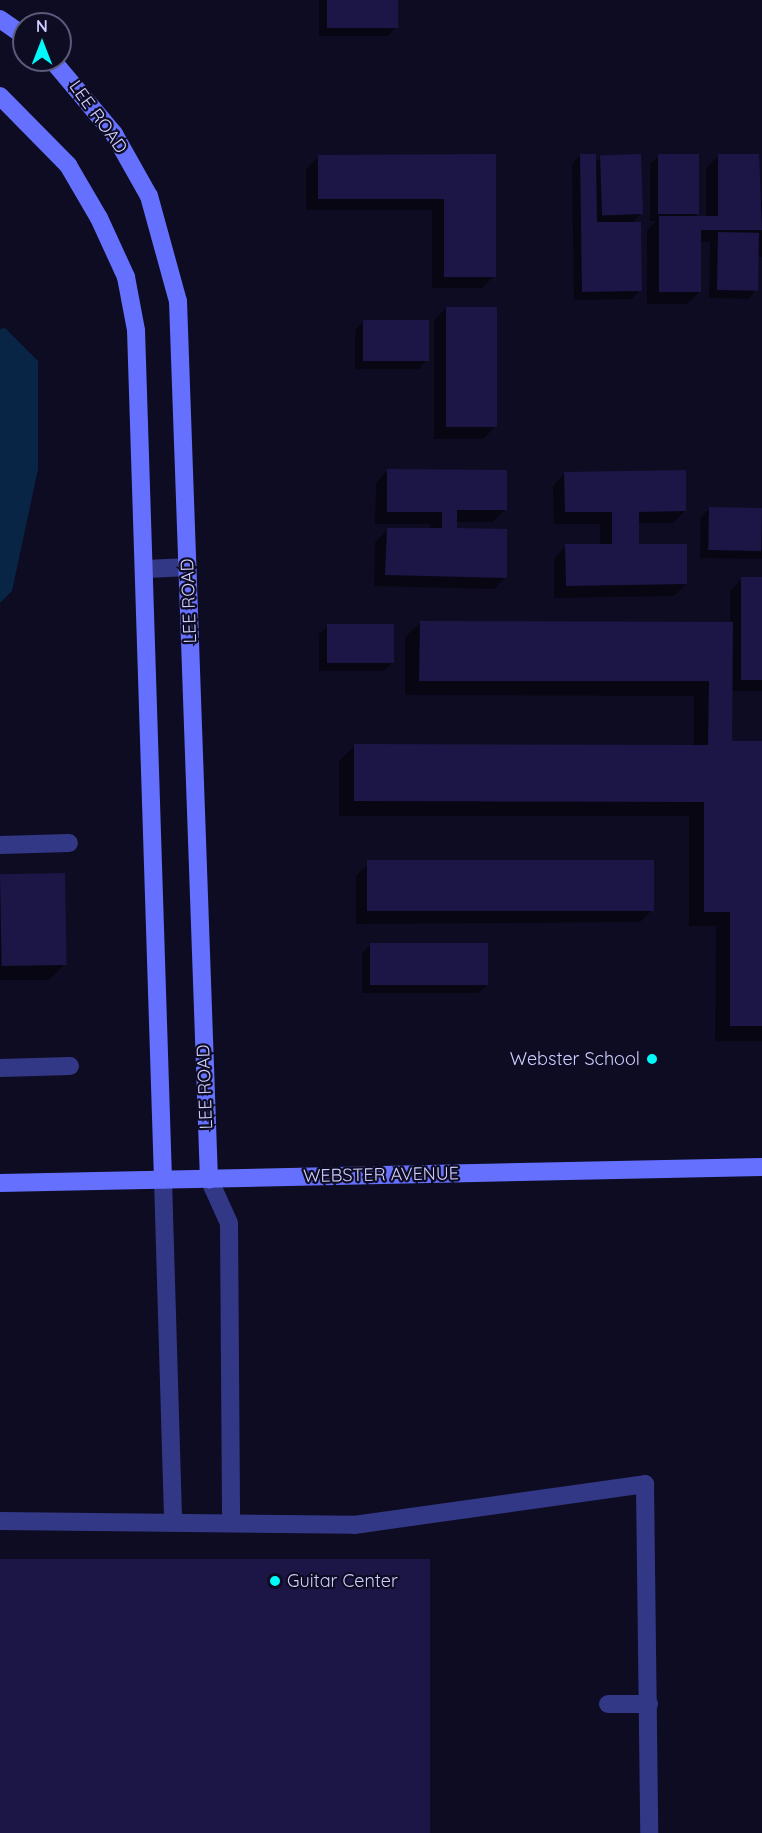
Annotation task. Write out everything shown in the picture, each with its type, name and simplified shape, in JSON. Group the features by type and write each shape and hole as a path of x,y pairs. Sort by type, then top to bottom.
{"street":[{"name":"LEE ROAD","path":"62,72 114,134 149,196 166,244 178,301 209,1179"},
{"path":"0,96 68,165 126,277 140,381 173,1522"},
{"path":"146,569 188,567"},
{"path":"0,845 69,843"},
{"path":"0,1068 70,1066"},
{"name":"WEBSTER AVENUE","path":"0,1183 762,1167"},
{"path":"209,1179 229,1223 231,1523"},
{"path":"0,1521 354,1525 645,1484 649,1833"},
{"path":"609,1704 648,1704"}],"water":[{"path":"5,328 38,361 38,469 12,591 0,603 0,329"}],"building":[{"path":"327,0 398,0 398,28 327,28"},
{"path":"496,154 496,277 444,277 444,199 318,199 318,155"},
{"path":"580,154 596,154 597,222 641,222 642,291 582,292"},
{"path":"641,154 643,214 602,215 600,155"},
{"path":"658,154 699,154 699,214 658,214"},
{"path":"718,154 759,154 762,230 701,230 701,292 659,292 659,216 718,216"},
{"path":"718,232 759,233 758,291 717,290"},
{"path":"446,307 497,307 497,427 446,427"},
{"path":"363,320 429,320 429,361 363,361"},
{"path":"387,469 507,470 507,510 457,510 457,528 507,529 507,578 385,575 387,528 442,528 442,512 387,512"},
{"path":"686,470 686,511 639,512 639,544 687,544 687,584 566,586 565,544 612,544 612,512 565,512 564,472"},
{"path":"709,507 762,508 761,551 708,550"},
{"path":"741,577 762,577 762,680 741,680"},
{"path":"420,621 733,622 732,741 762,741 762,1026 730,1026 730,912 704,912 704,802 354,801 354,744 708,745 709,681 419,681"},
{"path":"327,624 394,624 394,663 327,663"},
{"path":"367,860 654,860 654,911 367,911"},
{"path":"65,873 67,965 2,966 0,874"},
{"path":"370,943 488,943 488,985 370,985"},
{"path":"0,1559 430,1559 430,1833 0,1833"}],"place":[{"name":"Webster School","path":"652,1059"},
{"name":"Guitar Center","path":"275,1581"}]}
